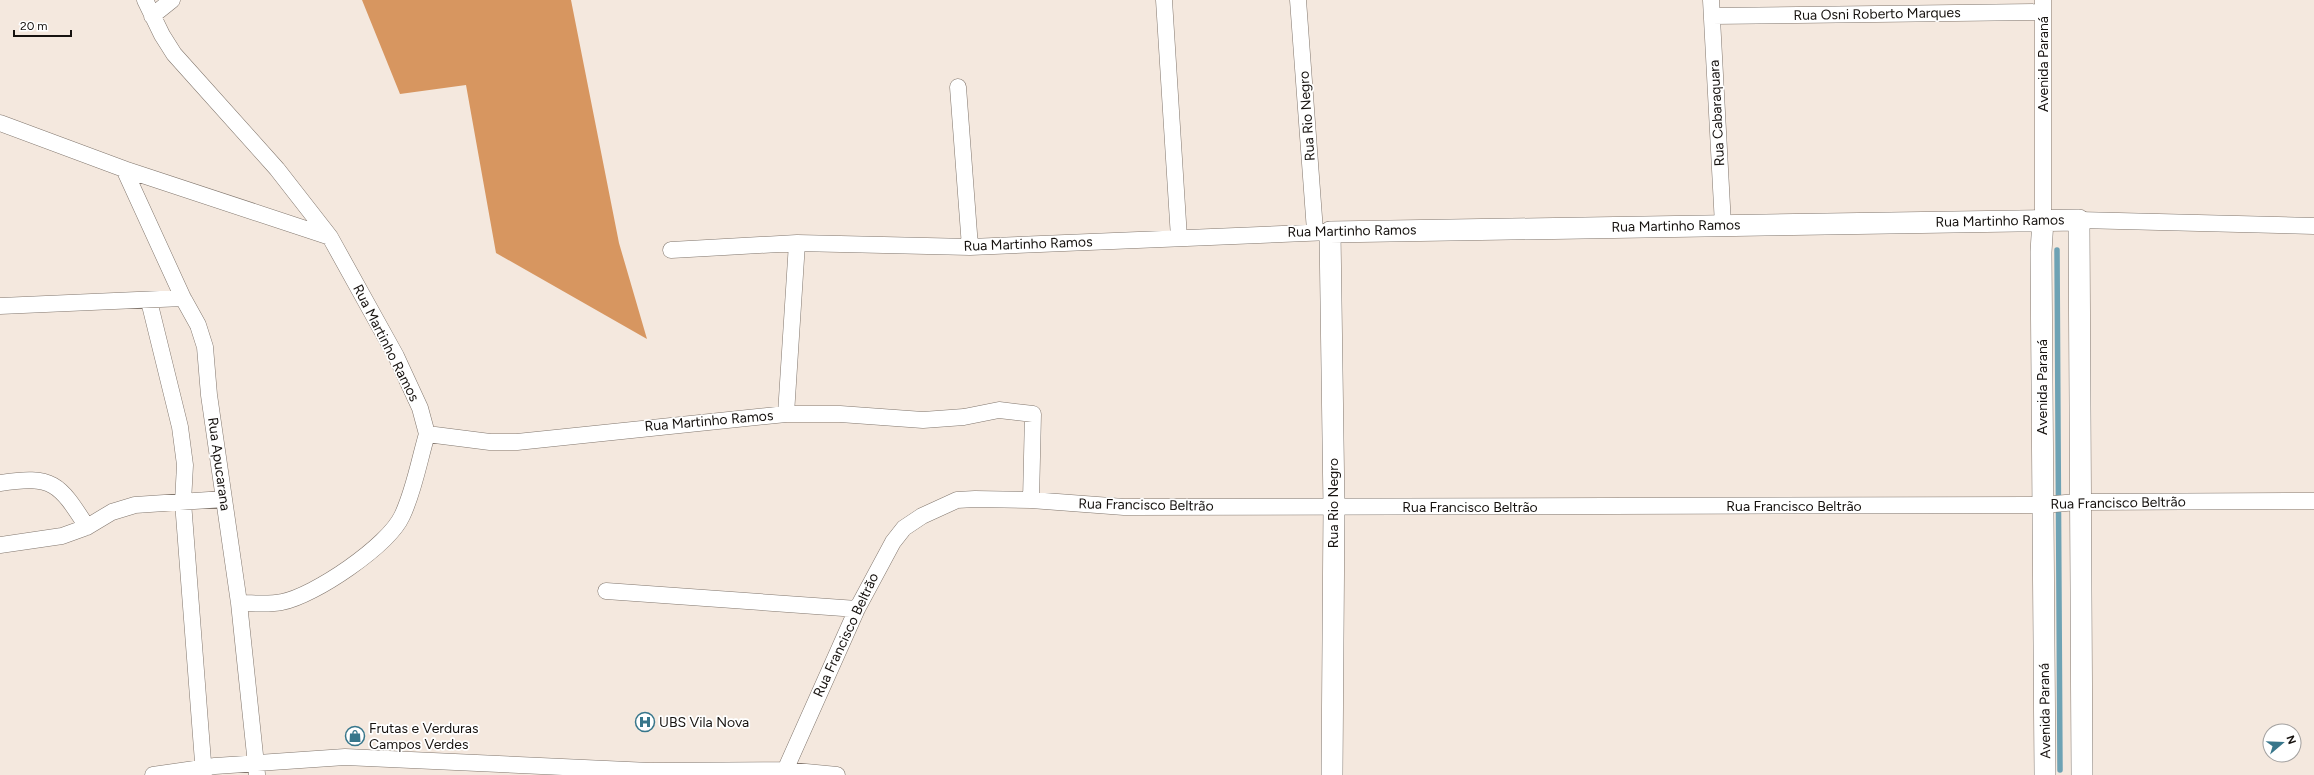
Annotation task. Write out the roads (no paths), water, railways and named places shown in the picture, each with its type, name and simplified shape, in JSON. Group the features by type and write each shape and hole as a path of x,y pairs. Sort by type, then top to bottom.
{"street":[{"name":"Rua Martinho Ramos","path":"145,0 170,48 186,69 277,169 330,237 396,356 420,408 427,434 490,442 517,442 786,414 797,243 970,246 1322,231 2043,220 2314,226"},
{"path":"152,16 172,0"},
{"path":"1164,0 1179,238"},
{"name":"Rua Rio Negro","path":"1298,0 1322,231 1334,507 1332,775"},
{"name":"Rua Cabaraquara","path":"1711,0 1723,225"},
{"name":"Rua Osni Roberto Marques","path":"1712,16 2043,6"},
{"name":"Avenida Paraná","path":"2043,6 2043,220 2041,260 2049,505 2045,775"},
{"path":"958,87 970,246"},
{"path":"0,123 124,169 330,237"},
{"name":"Rua Apucarana","path":"124,169 183,298 198,325 205,347 209,395 239,603 253,768"},
{"path":"2079,220 2079,502 2082,775"},
{"path":"670,250 797,243"},
{"path":"0,306 149,301 183,298"},
{"path":"149,301 180,427 185,465 183,502 208,769"},
{"path":"786,414 840,414 923,420 964,417 999,410 1033,414 1031,500"},
{"path":"239,603 282,602 305,594 329,581 377,546 391,533 402,517 427,434"},
{"path":"0,482 35,479 51,484 68,497 87,527"},
{"name":"Rua Francisco Beltrão","path":"784,772 857,609 893,542 904,528 922,516 957,500 975,498 1031,500 1124,507 1334,507 2049,505 2079,502 2314,500"},
{"path":"0,545 62,536 87,527 112,512 135,505 224,499"},
{"path":"606,591 857,609"},
{"path":"153,775 208,769 253,768 345,757 650,771 784,772 837,775"}],"waterway":[{"path":"2057,250 2060,770"}],"place":[{"name":"UBS Vila Nova","path":"645,722"},
{"name":"Frutas e Verduras Campos Verdes","path":"355,736"}]}
